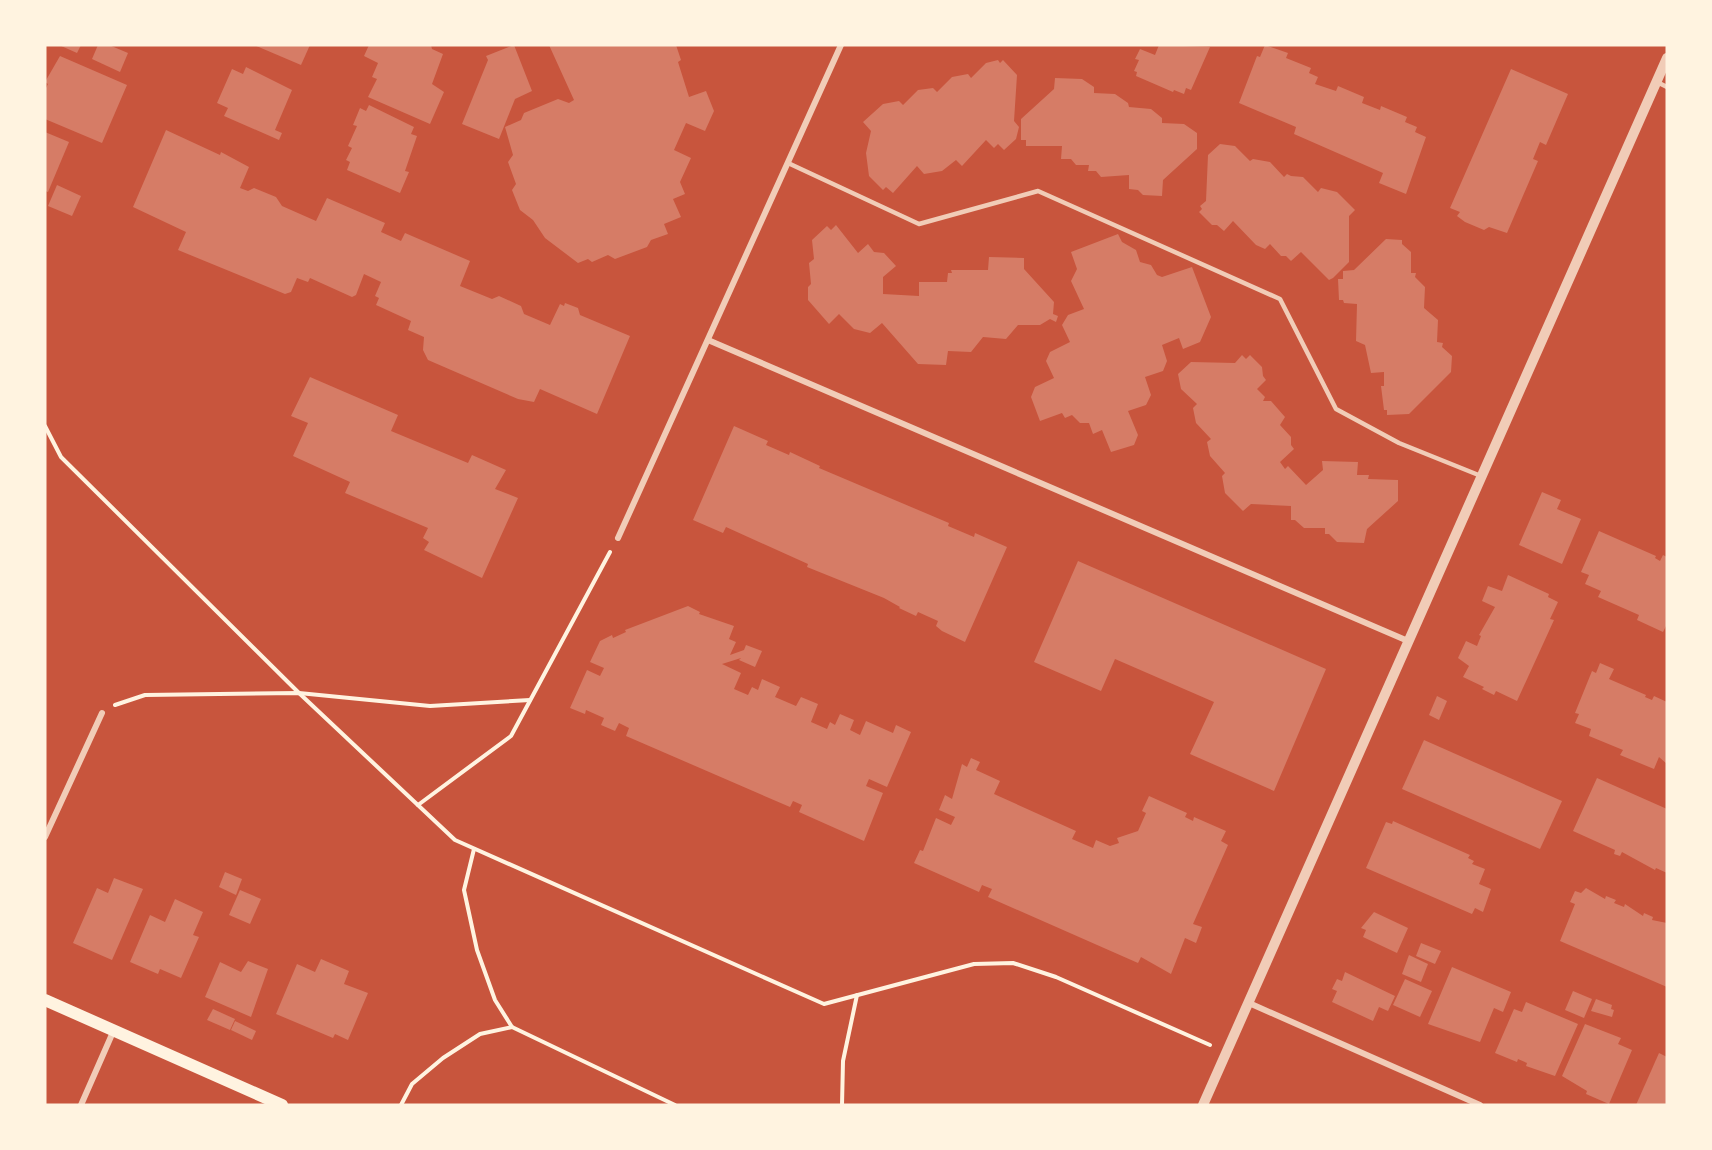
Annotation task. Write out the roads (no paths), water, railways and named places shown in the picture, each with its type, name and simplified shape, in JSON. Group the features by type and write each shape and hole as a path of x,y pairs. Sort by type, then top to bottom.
{"main road":[{"path":"45,1000 282,1105"}],"street":[{"path":"618,538 840,45"},
{"path":"1203,1105 1482,476 1662,85 1667,58"},
{"path":"708,340 1408,641"},
{"path":"45,837 102,713"},
{"path":"1249,1003 1480,1105"},
{"path":"81,1105 113,1032"}],"lane":[{"path":"788,163 919,224 1038,191 1280,299 1336,409 1399,443 1482,476"}]}
